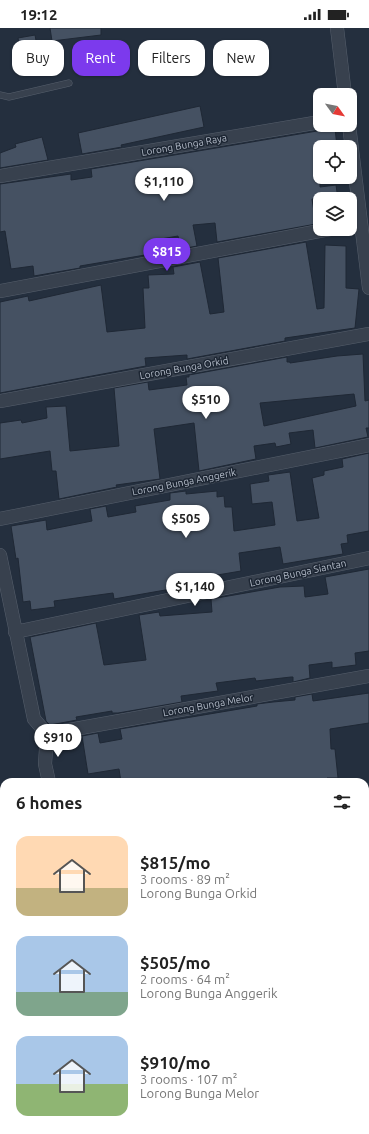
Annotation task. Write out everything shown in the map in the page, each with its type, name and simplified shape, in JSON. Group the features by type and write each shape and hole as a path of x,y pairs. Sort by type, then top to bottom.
{"street":[{"path":"337,28 344,88"},
{"name":"Lorong Bunga Raya","path":"0,176 313,123"},
{"path":"348,132 353,192"},
{"path":"0,291 313,232"},
{"path":"357,233 369,288"},
{"name":"Lorong Bunga Orkid","path":"0,401 369,334"},
{"name":"Lorong Bunga Anggerik","path":"0,520 369,445"},
{"path":"0,554 34,719 47,734 45,764 48,778"},
{"name":"Lorong Bunga Siantan","path":"15,632 369,558"},
{"name":"Lorong Bunga Melor","path":"47,734 369,676"}],"lane":[{"path":"0,95 10,97 69,83"}],"building":[{"path":"50,28 101,28 101,35 52,40"},
{"path":"35,35 36,40 18,40 18,38"},
{"path":"200,106 204,127 121,145 122,147 82,154 78,133"},
{"path":"313,132 335,132 336,140 313,140 313,184 320,184 320,187 336,185 337,192 313,192 313,225 217,242 215,223 193,225 197,246 181,249 178,236 155,240 157,253 80,266 80,268 34,276 33,266 11,269 5,231 0,232 0,184 71,174 71,180 92,177 91,169"},
{"path":"42,137 48,160 0,168 0,153 16,147 15,144"},
{"path":"306,242 317,309 324,308 325,245 346,246 346,288 359,289 355,328 285,338 285,341 187,359 187,355 145,358 146,366 0,393 0,302 28,296 29,301 101,285 107,332 145,328 143,288 149,288 148,275 174,274 173,267 200,262 210,314 224,312 218,258"},
{"path":"363,354 365,401 369,400 369,428 366,428 368,437 315,448 313,430 289,433 291,444 276,447 275,443 254,446 256,459 199,471 194,423 154,429 160,479 116,485 117,487 59,499 56,471 52,471 50,451 0,459 0,423 21,420 22,423 47,418 46,407 66,406 70,451 119,446 114,388 148,382 149,390 187,385 186,377 189,377 189,375 287,357 287,362 290,363","holes":["354,394 356,406 264,426 260,403"]},
{"path":"369,453 369,531 347,535 348,543 341,544 343,554 283,564 280,547 239,553 241,571 170,583 171,589 114,599 113,593 54,601 55,607 31,610 30,601 23,602 18,558 16,559 11,526 46,520 47,530 92,521 90,509 106,506 108,517 136,512 135,506 170,500 170,493 186,491 186,494 217,491 217,497 224,496 225,507 232,507 234,531 275,525 272,502 252,504 250,484 269,481 268,475 290,472 297,521 319,518 312,478 324,475 324,471 343,467 342,459"},
{"path":"369,569 369,651 355,653 356,665 332,668 332,662 309,665 310,678 293,682 293,677 291,677 256,681 255,678 216,683 218,691 181,696 182,702 118,713 112,713 112,711 76,717 77,720 50,725 46,721 30,637 96,623 104,665 146,660 139,615 159,612 160,616 212,612 211,599 280,587 304,586 305,597 328,594 325,577"},
{"path":"369,693 369,723 330,729 331,749 335,749 338,778 120,778 119,769 88,774 82,736 98,733 100,743 122,739 120,729 257,706 257,704 295,700 295,697 312,694 313,701"}]}
